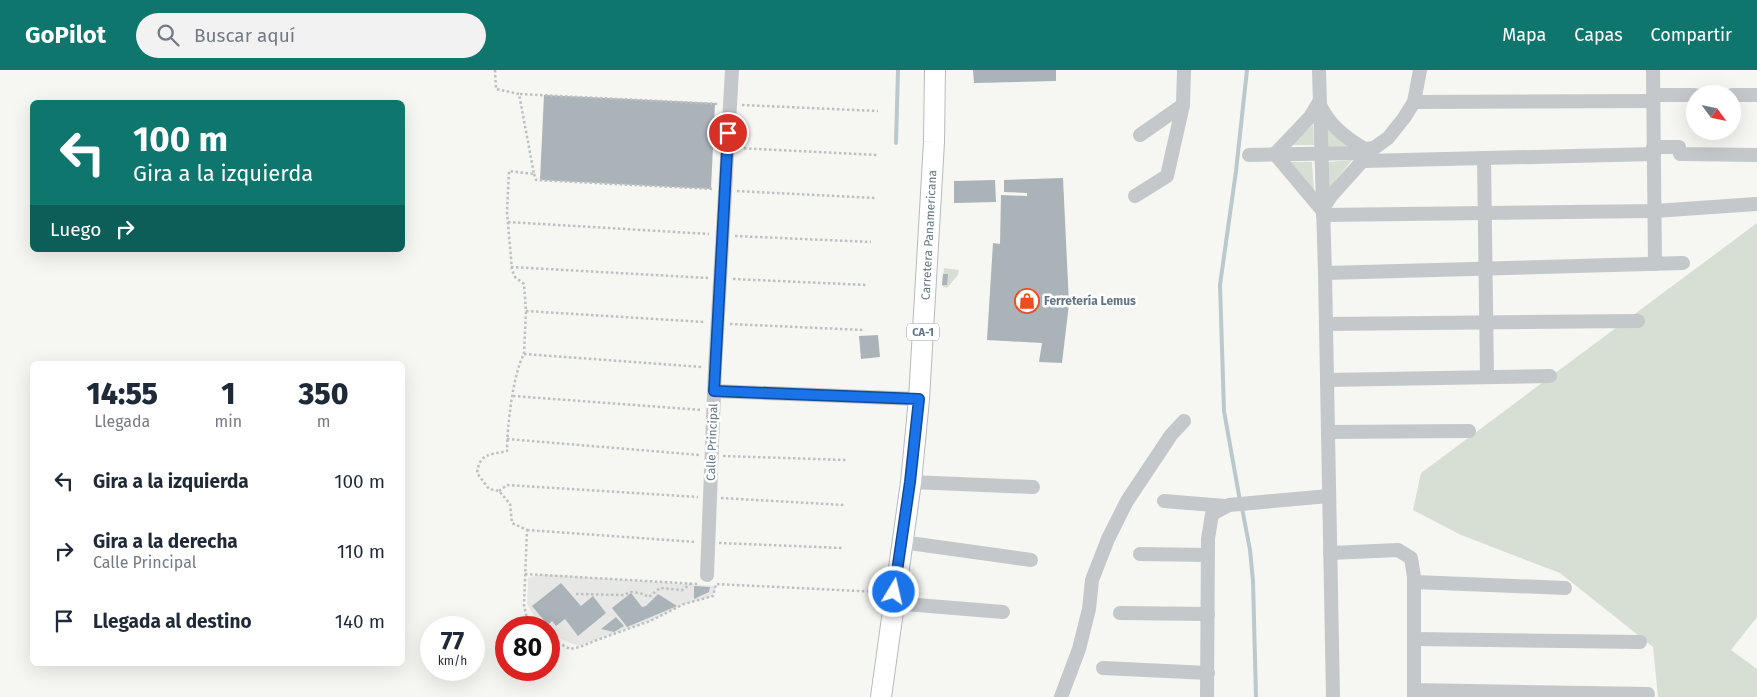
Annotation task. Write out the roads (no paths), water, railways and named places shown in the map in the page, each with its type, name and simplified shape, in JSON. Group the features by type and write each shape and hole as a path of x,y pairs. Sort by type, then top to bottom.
{"highway":[{"name":"Carretera Panamericana","path":"881,697 910,482 919,399 934,142 935,70"}],"street":[{"name":"Calle Principal","path":"707,575 715,368 732,70"},
{"path":"1135,196 1167,176 1183,105 1184,70"},
{"path":"1319,70 1333,697"},
{"path":"1322,212 1331,196 1374,148 1388,138 1397,128 1414,102 1420,70"},
{"path":"1653,70 1655,264"},
{"path":"1741,95 1757,95"},
{"path":"1414,102 1653,98 1686,96"},
{"path":"1319,102 1328,120 1341,132 1365,149 1374,148"},
{"path":"1275,154 1310,117 1319,102"},
{"path":"1140,135 1183,105"},
{"path":"1363,161 1484,158 1654,150 1679,147 1680,154 1757,155"},
{"path":"1248,155 1360,153 1374,148"},
{"path":"1275,154 1322,212"},
{"path":"1484,158 1487,377"},
{"path":"1322,212 1655,211 1756,204"},
{"path":"1325,272 1683,263"},
{"path":"1326,324 1638,321"},
{"path":"1327,380 1550,376"},
{"path":"714,391 919,399"},
{"path":"1062,697 1079,649 1089,609 1092,580 1108,540 1127,502 1171,434 1184,421"},
{"path":"1328,432 1469,431"},
{"path":"910,482 1034,487"},
{"path":"1164,500 1227,506 1329,496"},
{"path":"1207,697 1208,539 1212,514 1227,506"},
{"path":"902,542 1032,560"},
{"path":"1330,553 1398,550 1411,558 1414,582 1414,693 1648,694"},
{"path":"1140,554 1208,555"},
{"path":"1414,582 1565,588"},
{"path":"894,598 1003,612"},
{"path":"1120,613 1208,614"},
{"path":"1414,639 1640,642"},
{"path":"1103,668 1208,673"}],"waterway":[{"path":"896,143 898,70"},
{"path":"1240,501 1224,411 1220,285 1236,171 1247,70"},
{"path":"1242,508 1250,550 1253,581 1256,697"}],"place":[{"name":"Ferretería Lemus","path":"1027,301"}]}
